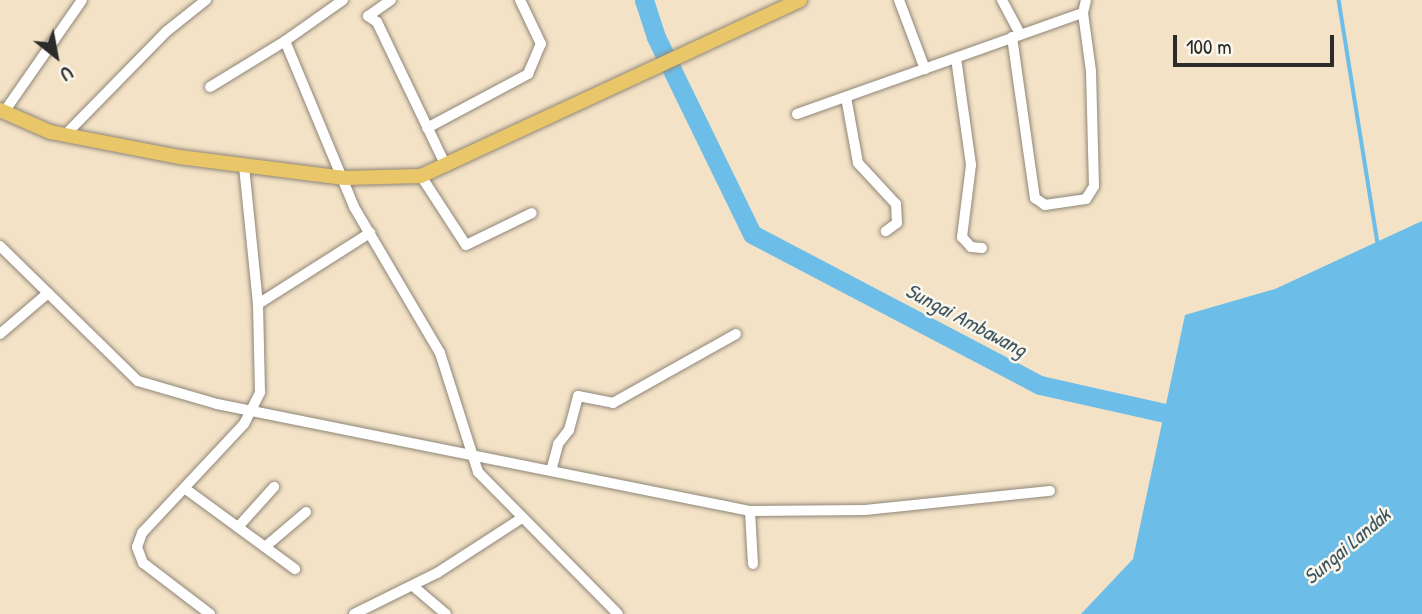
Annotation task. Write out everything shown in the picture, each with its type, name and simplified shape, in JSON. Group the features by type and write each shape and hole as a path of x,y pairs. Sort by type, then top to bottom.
{"main road":[{"path":"2,111 65,135 244,167 345,178 421,176 595,98 800,0"}],"street":[{"path":"2,111 82,0"},
{"path":"65,135 167,31 206,0"},
{"path":"210,87 343,0"},
{"path":"391,0 368,16 377,22 446,166"},
{"path":"427,128 528,74 541,44 520,0"},
{"path":"899,0 925,69"},
{"path":"1002,0 1016,36 1035,198 1045,205 1086,199 1094,186 1091,71 1083,13 1086,0"},
{"path":"797,114 1083,13"},
{"path":"285,40 370,233 440,353 478,472 618,614"},
{"path":"956,58 971,164 962,237 971,247 982,248"},
{"path":"846,97 858,163 896,204 897,223 886,231"},
{"path":"210,614 143,563 137,547 142,533 187,490 254,411 263,377 244,167"},
{"path":"421,176 466,245 532,213"},
{"path":"258,304 370,233"},
{"path":"0,246 138,381 254,411 750,510 866,510 1050,491"},
{"path":"0,334 48,293"},
{"path":"551,471 558,444 569,430 578,396 613,403 736,334"},
{"path":"238,527 274,487"},
{"path":"187,490 295,569"},
{"path":"750,510 753,564"},
{"path":"265,547 306,512"},
{"path":"354,614 413,586 522,518"},
{"path":"413,586 446,614"}],"water":[{"name":"Sungai Landak","path":"1422,221 1422,614 1081,614 1133,559 1185,315 1275,289"}],"waterway":[{"name":"Sungai Ambawang","path":"644,0 656,37 752,234 1040,385 1188,418"},
{"path":"1339,0 1378,243"}]}
